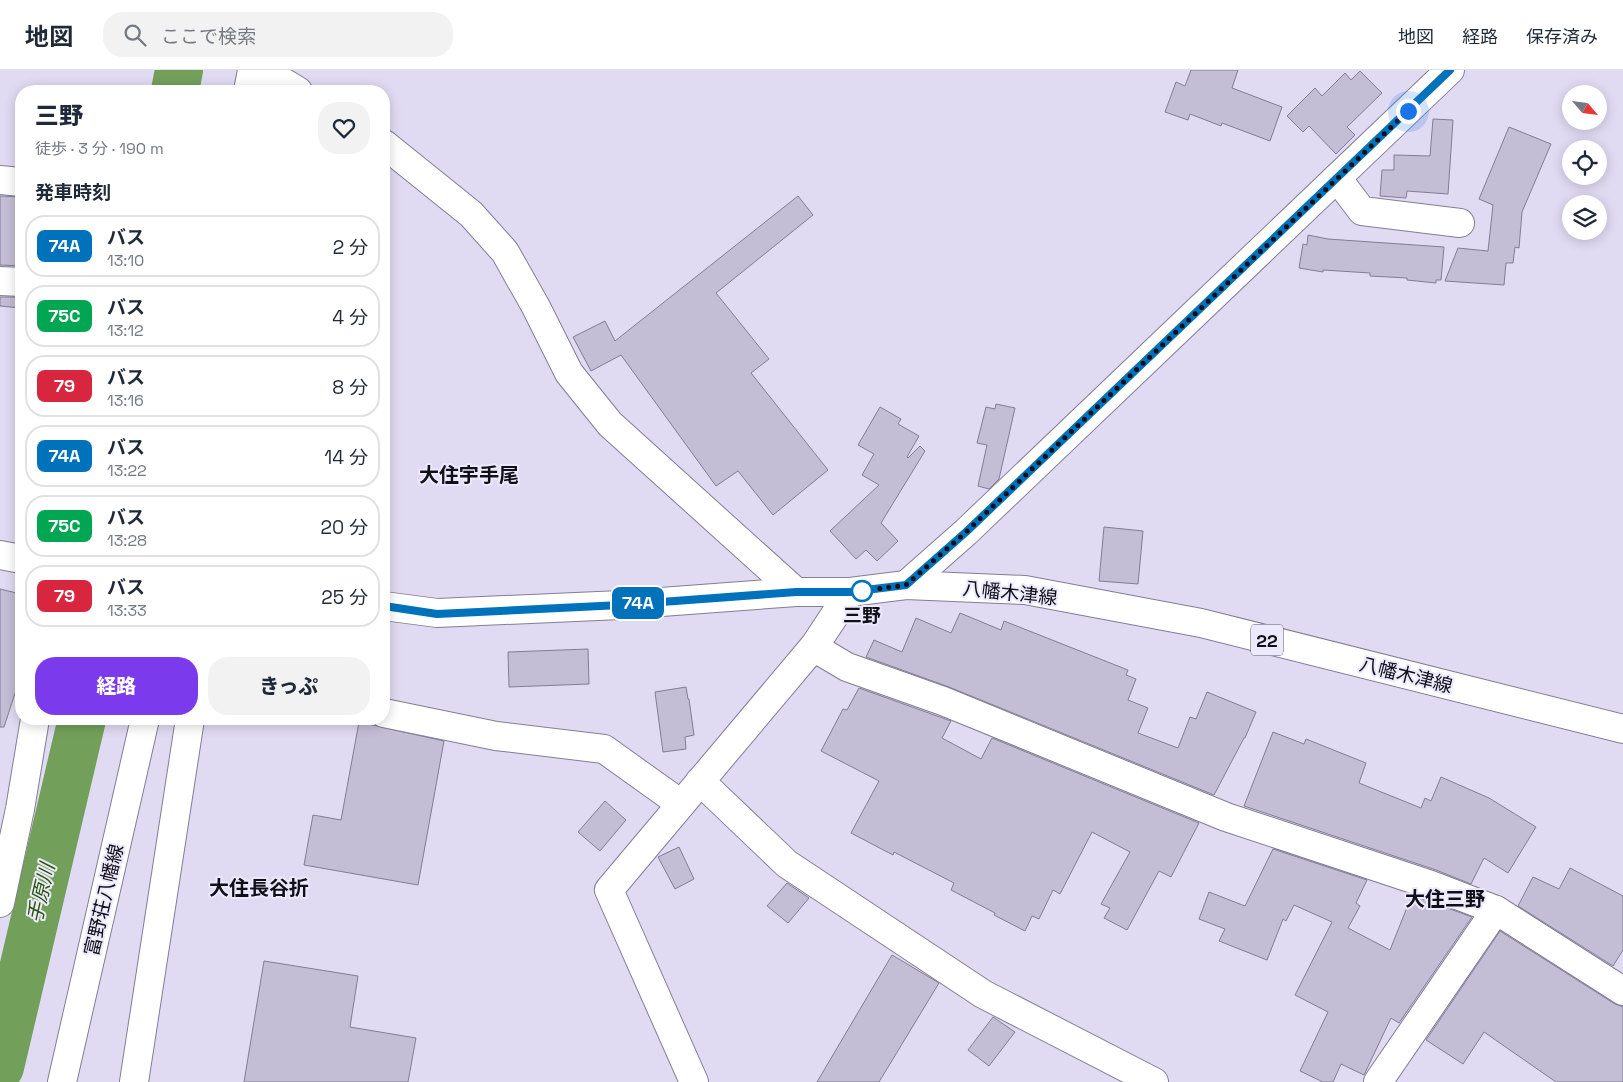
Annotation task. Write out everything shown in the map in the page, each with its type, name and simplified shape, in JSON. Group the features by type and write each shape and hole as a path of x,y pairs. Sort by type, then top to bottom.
{"street":[{"path":"249,85 252,70"},
{"path":"264,70 288,85"},
{"path":"906,585 966,532 1450,70"},
{"path":"390,149 471,214 504,252 536,307 569,373 610,424 796,592"},
{"path":"1337,178 1362,211 1460,222"},
{"path":"0,180 15,181"},
{"path":"0,281 15,282"},
{"path":"0,555 15,557"},
{"name":"八幡木津線","path":"390,607 437,614 621,605 796,592 850,592 906,585 1025,590 1202,623 1623,729"},
{"path":"694,1082 609,890 815,645 850,592"},
{"path":"815,645 825,654 846,667 943,701 1226,816 1431,885 1496,910 1623,990"},
{"path":"390,715 496,736 604,749 681,804"},
{"path":"0,903 10,806 33,725"},
{"name":"富野荘八幡線","path":"67,1079 144,725"},
{"path":"134,1082 189,725"},
{"path":"700,781 787,864 983,994 1154,1082"},
{"path":"1378,1082 1496,910"}],"building":[{"path":"1191,70 1238,70 1232,88 1282,107 1270,141 1222,123 1221,126 1190,114 1188,120 1165,112 1176,82 1185,86"},
{"path":"1360,71 1382,93 1347,127 1355,135 1336,154 1309,126 1303,132 1287,116 1315,88 1322,96 1345,73 1351,80"},
{"path":"1433,119 1453,120 1448,194 1407,191 1406,198 1380,196 1382,170 1394,170 1394,155 1430,156"},
{"path":"1509,127 1551,144 1522,212 1519,248 1515,247 1513,263 1506,263 1504,285 1445,281 1458,248 1488,251 1493,205 1479,199"},
{"path":"0,196 15,197 15,266 0,265"},
{"path":"798,196 813,215 716,293 769,359 751,373 828,470 773,515 738,471 716,486 621,355 591,371 573,337 605,321 615,341"},
{"path":"1308,235 1328,239 1444,247 1441,280 1436,280 1436,283 1407,280 1407,278 1370,276 1370,273 1323,270 1323,272 1299,268 1303,244 1307,245"},
{"path":"0,297 15,297 15,307 0,306"},
{"path":"996,404 1015,408 999,479 989,489 978,486 987,445 977,443 986,407 995,409"},
{"path":"880,407 901,419 898,424 919,436 908,458 920,446 925,451 881,523 898,541 877,561 866,550 856,559 830,531 879,485 862,475 874,454 858,445"},
{"path":"1104,527 1143,531 1138,584 1099,581"},
{"path":"0,589 15,593 15,693 4,727 0,727"},
{"path":"960,613 1001,630 1004,621 1128,670 1126,675 1136,679 1128,700 1148,708 1138,733 1178,748 1190,717 1196,719 1207,692 1256,712 1245,738 1214,795 949,687 866,657 874,640 902,652 916,618 951,633"},
{"path":"588,649 589,684 509,687 508,652"},
{"path":"686,687 694,735 685,737 686,749 663,752 655,692"},
{"path":"859,688 951,721 942,738 981,759 992,738 1199,823 1171,877 1159,871 1127,930 1104,918 1110,908 1101,904 1130,852 1092,832 1060,894 1053,890 1039,919 1032,916 1025,931 951,890 954,883 894,852 893,855 851,833 879,781 821,751 843,709 847,710"},
{"path":"358,725 372,725 444,741 418,885 304,865 313,815 341,820"},
{"path":"1273,732 1304,744 1306,739 1366,763 1359,783 1421,808 1425,798 1431,801 1441,777 1489,798 1536,827 1508,873 1484,858 1471,884 1436,870 1244,806"},
{"path":"605,801 626,820 600,851 578,832"},
{"path":"679,847 694,879 675,889 658,857"},
{"path":"1273,849 1367,880 1356,903 1360,906 1348,928 1390,950 1412,895 1472,917 1399,1023 1391,1018 1364,1075 1341,1064 1333,1082 1323,1082 1300,1071 1328,1012 1295,995 1332,922 1294,905 1286,921 1283,919 1267,960 1219,941 1225,929 1199,919 1209,892 1245,906"},
{"path":"1570,868 1623,896 1623,950 1613,966 1518,906 1533,877 1559,889"},
{"path":"787,883 809,898 788,923 767,906"},
{"path":"1500,931 1615,1004 1623,1007 1623,1082 1556,1082 1484,1032 1463,1064 1426,1040"},
{"path":"892,955 939,983 879,1082 817,1082"},
{"path":"264,961 358,976 350,1027 416,1038 408,1082 244,1082"},
{"path":"993,1017 1015,1032 989,1066 968,1050"}],"waterway":[{"name":"手原川","path":"176,85 179,70"},
{"name":"手原川","path":"0,1067 81,725"}],"bus line":[{"name":"74A","path":"390,607 437,614 621,605 796,592 850,592 906,585 966,532 1450,70"}],"place":[{"name":"三野","path":"862,591"}],"district":[{"name":"大住宇手尾","path":"469,475"},
{"name":"大住長谷折","path":"259,888"},
{"name":"大住三野","path":"1445,899"}],"route":[{"path":"862,591 906,585 966,532 1408,111"}]}
